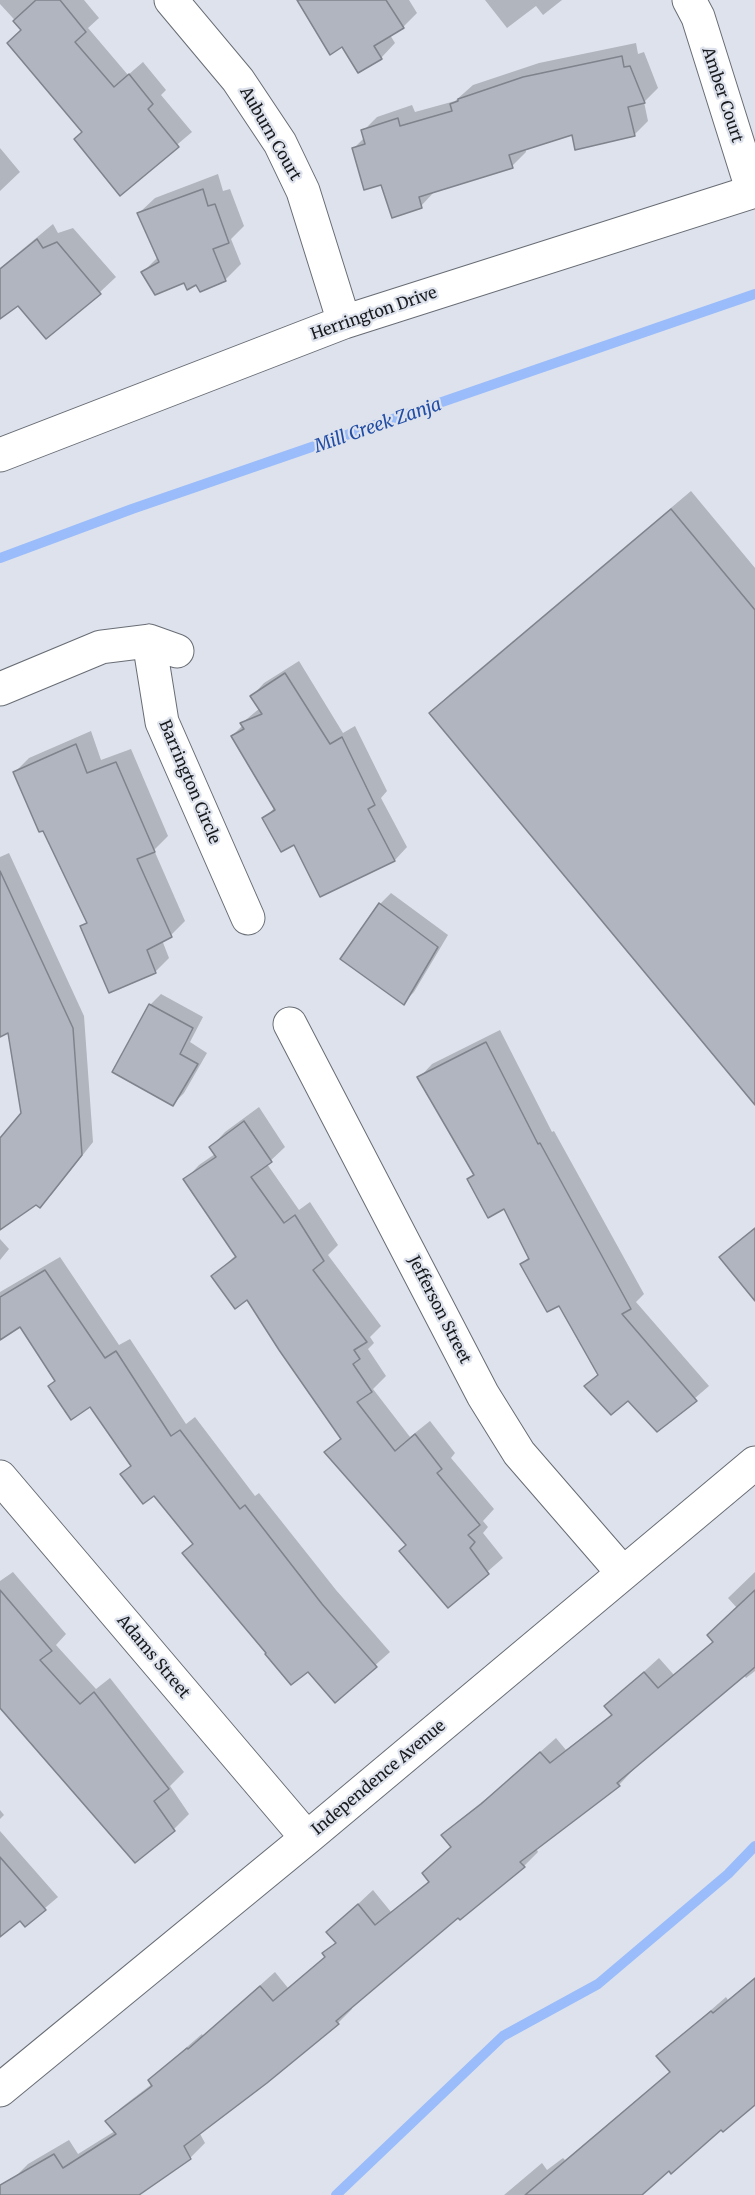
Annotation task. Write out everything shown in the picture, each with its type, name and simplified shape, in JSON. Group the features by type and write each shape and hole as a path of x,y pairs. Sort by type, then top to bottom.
{"street":[{"name":"Auburn Court","path":"171,0 238,80 280,143 303,191 344,322"},
{"name":"Amber Court","path":"690,0 698,17 754,192"},
{"name":"Herrington Drive","path":"0,455 344,322 754,192"},
{"name":"Barrington Circle","path":"0,689 101,647 163,646 162,722 248,918"},
{"name":"Jefferson Street","path":"290,1024 483,1395 519,1453 622,1573"},
{"name":"Independence Avenue","path":"0,2090 307,1838 755,1463"},
{"name":"Adams Street","path":"0,1477 307,1838"}],"building":[{"path":"36,0 60,0 86,32 75,42 114,87 129,74 153,104 148,109 179,147 120,196 74,139 82,132 7,43 21,30 13,21"},
{"path":"297,0 386,0 404,28 374,46 382,59 358,73 342,47 330,55"},
{"path":"622,56 624,67 630,66 645,103 628,107 635,136 575,150 572,135 509,155 513,168 419,197 422,208 392,218 381,185 364,190 352,148 365,144 361,130 398,118 400,126 452,111 450,104 458,99 523,77"},
{"path":"203,189 208,206 215,204 229,243 213,249 226,281 200,292 196,285 187,290 184,283 155,295 141,272 159,262 137,213"},
{"path":"37,239 43,248 57,242 101,294 46,339 18,306 0,319 0,269"},
{"path":"671,509 755,610 755,1105 429,713"},
{"path":"285,673 330,744 342,737 375,805 368,809 395,861 320,897 294,845 281,852 262,818 275,810 231,736 244,729 240,723 262,714 250,696"},
{"path":"76,744 87,773 116,762 155,852 137,859 172,937 147,950 156,973 109,993 80,926 87,923 43,831 39,832 13,772"},
{"path":"0,871 73,1028 82,1155 40,1208 36,1205 0,1230 0,1138 21,1113 8,1033 0,1037"},
{"path":"379,903 438,947 404,1005 340,959"},
{"path":"149,1004 193,1028 180,1054 198,1064 173,1106 112,1072"},
{"path":"486,1042 538,1144 540,1143 631,1309 622,1314 697,1401 657,1432 628,1401 611,1415 584,1386 598,1375 559,1306 547,1312 520,1264 529,1259 504,1209 488,1218 467,1179 474,1175 417,1077"},
{"path":"244,1121 272,1162 251,1177 284,1223 295,1215 324,1261 313,1270 367,1342 354,1350 360,1359 353,1364 372,1392 357,1402 395,1451 415,1434 442,1469 437,1473 480,1525 468,1535 475,1542 470,1548 489,1574 448,1608 399,1551 406,1545 324,1452 341,1439 247,1300 235,1309 211,1276 236,1257 183,1179 216,1157 209,1147"},
{"path":"755,1228 755,1301 719,1257"},
{"path":"45,1270 105,1358 116,1351 171,1436 180,1430 240,1509 245,1505 322,1604 377,1667 335,1703 308,1672 291,1685 265,1654 182,1553 193,1544 154,1496 143,1504 120,1474 131,1466 90,1407 71,1420 48,1386 55,1381 20,1327 0,1340 0,1297"},
{"path":"0,1590 52,1651 40,1660 80,1704 94,1692 169,1789 154,1801 175,1831 135,1863 0,1708"},
{"path":"755,1590 755,1667 617,1783 620,1786 520,1862 525,1867 460,1920 458,1918 336,2021 339,2024 267,2083 184,2146 191,2159 139,2195 0,2195 0,2185 54,2154 63,2168 116,2134 105,2121 152,2086 148,2080 188,2049 260,1986 273,2001 325,1957 322,1953 336,1943 326,1932 358,1904 375,1925 429,1882 422,1873 451,1847 441,1835 481,1804 540,1752 550,1763 612,1715 604,1706 644,1672 658,1688 713,1642 707,1635"},
{"path":"0,1857 46,1910 25,1927 20,1921 0,1937"},
{"path":"755,1978 755,2105 723,2132 721,2130 671,2174 669,2171 642,2195 525,2195 670,2072 656,2056"}],"waterway":[{"name":"Mill Creek Zanja","path":"0,558 132,509 755,294"},
{"path":"336,2195 503,2036 598,1984 728,1874 755,1846"}]}
